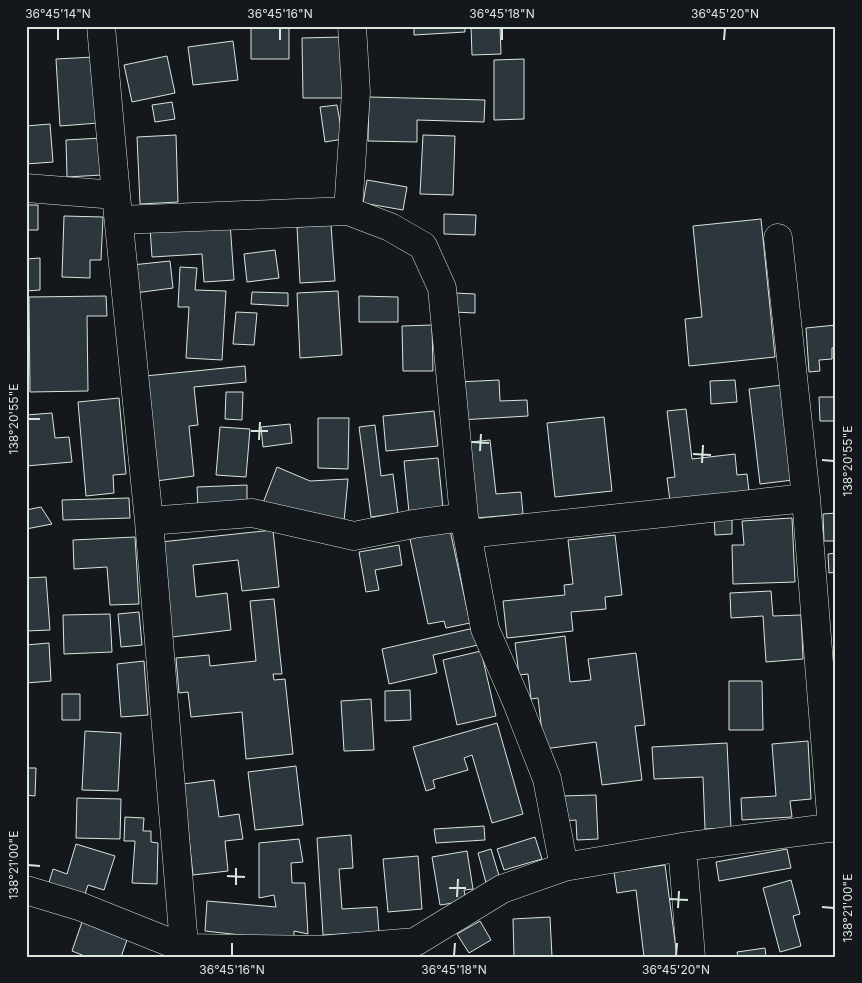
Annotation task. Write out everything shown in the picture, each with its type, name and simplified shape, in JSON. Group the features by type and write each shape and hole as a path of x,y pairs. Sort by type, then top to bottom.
{"street":[{"path":"101,26 117,208 149,521 185,952"},
{"path":"348,211 356,92 352,26"},
{"path":"26,188 117,208 348,211 390,226 423,246 442,288 466,526 485,629 516,700 547,779 564,867"},
{"path":"26,890 79,906 185,952 421,949 502,889 564,867 682,847 834,827 806,498 778,238"},
{"path":"149,521 252,513 354,536 413,524 466,526 806,498"},
{"path":"682,847 691,957"}],"building":[{"path":"251,26 289,26 289,59 251,59"},
{"path":"414,26 465,26 465,32 414,35"},
{"path":"471,26 500,26 501,54 472,55"},
{"path":"343,37 344,98 303,98 302,38"},
{"path":"233,41 238,80 193,85 188,47"},
{"path":"167,56 175,93 132,102 124,65"},
{"path":"94,57 98,123 60,126 56,59"},
{"path":"524,59 524,119 494,120 494,60"},
{"path":"369,97 485,100 484,122 417,120 417,142 368,141"},
{"path":"172,102 175,119 155,122 152,105"},
{"path":"337,105 343,139 325,142 320,107"},
{"path":"50,124 53,162 26,164 26,126"},
{"path":"176,135 178,202 140,204 137,137"},
{"path":"423,135 455,136 453,195 420,194"},
{"path":"101,138 102,175 67,177 66,140"},
{"path":"367,180 407,187 403,210 363,203"},
{"path":"26,205 38,205 38,230 26,230"},
{"path":"444,214 476,215 475,235 444,234"},
{"path":"64,216 103,217 101,260 90,260 90,278 62,277"},
{"path":"761,219 775,357 689,366 685,319 702,317 693,226"},
{"path":"230,222 234,280 204,282 202,254 152,257 150,228"},
{"path":"331,225 335,281 300,283 297,227"},
{"path":"275,250 279,278 247,282 244,254"},
{"path":"40,258 40,290 26,291 26,259"},
{"path":"170,261 173,288 135,293 132,265"},
{"path":"180,267 197,268 195,290 226,291 222,360 186,358 189,307 178,307"},
{"path":"338,291 342,355 300,358 297,293"},
{"path":"252,292 288,293 288,306 251,304"},
{"path":"455,293 475,294 475,313 454,312"},
{"path":"106,296 107,316 87,316 88,391 30,392 29,297"},
{"path":"359,296 398,297 398,322 359,322"},
{"path":"236,312 257,313 254,345 233,344"},
{"path":"432,325 433,371 403,371 402,326"},
{"path":"836,325 836,348 832,348 832,359 819,360 820,371 809,372 806,328"},
{"path":"245,366 246,382 194,387 198,425 189,426 194,476 156,481 145,376"},
{"path":"499,380 500,401 527,400 528,416 460,420 458,382"},
{"path":"735,380 737,402 711,404 710,381"},
{"path":"782,385 793,480 760,484 749,389"},
{"path":"226,392 243,392 242,420 225,419"},
{"path":"819,397 836,397 836,421 820,421"},
{"path":"119,398 126,474 113,475 114,493 86,496 78,402"},
{"path":"686,409 692,459 735,454 737,475 747,474 749,491 670,501 667,478 675,477 667,411"},
{"path":"434,411 438,446 386,451 383,416"},
{"path":"52,413 55,438 69,437 72,462 26,466 26,415"},
{"path":"604,417 612,491 555,497 547,423"},
{"path":"318,418 349,418 348,469 318,468"},
{"path":"290,424 292,443 263,447 261,427"},
{"path":"375,425 381,476 393,474 398,513 371,517 359,427"},
{"path":"220,427 250,429 246,477 216,475"},
{"path":"490,440 496,494 521,492 523,514 476,518 470,442"},
{"path":"438,458 443,508 409,512 404,461"},
{"path":"277,467 310,481 348,479 344,522 263,503"},
{"path":"247,485 247,505 198,507 197,487"},
{"path":"129,498 130,518 63,520 62,500"},
{"path":"41,507 52,524 26,529 26,510"},
{"path":"836,513 836,541 824,541 823,514"},
{"path":"732,516 732,534 715,535 714,517"},
{"path":"792,518 795,582 733,584 732,545 744,545 742,521"},
{"path":"273,530 279,587 242,591 238,560 193,565 196,597 227,593 231,630 172,637 161,542"},
{"path":"450,530 470,623 446,628 444,621 428,624 410,539"},
{"path":"615,535 622,595 605,597 606,609 571,612 573,631 507,638 503,601 565,595 564,585 573,584 568,540"},
{"path":"135,537 139,604 110,605 107,567 74,569 73,540"},
{"path":"399,545 402,565 375,570 379,590 366,592 359,552"},
{"path":"836,553 836,572 829,573 828,554"},
{"path":"46,577 50,630 26,631 26,578"},
{"path":"771,591 773,616 801,615 803,659 766,662 763,616 731,618 730,593"},
{"path":"274,599 282,674 273,674 274,680 285,679 293,754 246,759 242,712 191,717 188,692 179,693 176,658 209,655 210,666 256,661 250,601"},
{"path":"139,612 142,645 121,647 118,614"},
{"path":"110,614 112,652 64,654 63,615"},
{"path":"474,628 478,645 433,655 437,673 389,684 382,649"},
{"path":"565,636 570,682 591,680 588,659 636,653 645,725 635,726 642,780 602,785 596,742 544,749 538,698 531,699 528,674 519,675 515,643"},
{"path":"49,643 51,681 26,683 26,645"},
{"path":"481,651 496,716 457,725 443,660"},
{"path":"144,661 148,715 121,717 117,664"},
{"path":"729,681 762,681 763,730 729,730"},
{"path":"410,690 411,720 385,721 385,691"},
{"path":"62,694 80,694 80,720 62,720"},
{"path":"371,699 374,750 344,751 341,701"},
{"path":"497,723 523,814 492,823 472,755 464,758 468,770 433,780 435,788 426,791 413,747"},
{"path":"85,731 121,733 118,791 82,790"},
{"path":"808,741 811,799 790,801 792,817 742,820 741,798 776,796 772,744"},
{"path":"727,743 731,828 705,829 703,777 654,779 652,747"},
{"path":"296,766 303,825 255,830 248,772"},
{"path":"26,768 36,768 35,796 26,795"},
{"path":"214,780 219,817 239,814 243,839 225,841 228,871 193,875 183,784"},
{"path":"596,795 598,839 577,840 576,820 562,821 561,796"},
{"path":"77,798 121,799 120,839 76,838"},
{"path":"125,817 144,818 143,831 151,831 151,842 158,843 157,884 132,883 135,841 124,841"},
{"path":"484,826 485,840 436,843 434,829"},
{"path":"351,835 353,868 339,869 342,909 377,907 379,932 323,935 317,838"},
{"path":"535,837 542,859 504,870 497,849"},
{"path":"299,839 303,862 291,863 292,883 305,883 308,934 294,931 294,941 205,931 207,901 276,907 274,895 259,898 259,843"},
{"path":"76,844 115,856 104,890 88,885 83,900 47,889 53,869 67,874"},
{"path":"491,849 500,879 486,883 478,853"},
{"path":"787,849 791,868 719,881 716,862"},
{"path":"467,851 473,889 464,890 466,901 440,905 432,857"},
{"path":"418,856 422,909 388,912 383,859"},
{"path":"665,865 677,957 644,957 636,890 617,893 614,872"},
{"path":"791,880 800,914 793,916 801,946 780,952 763,888"},
{"path":"550,917 552,957 514,957 513,919"},
{"path":"480,921 491,940 469,953 457,934"},
{"path":"82,922 127,940 121,957 87,957 72,951"},
{"path":"765,948 766,957 738,957 737,952"}]}
